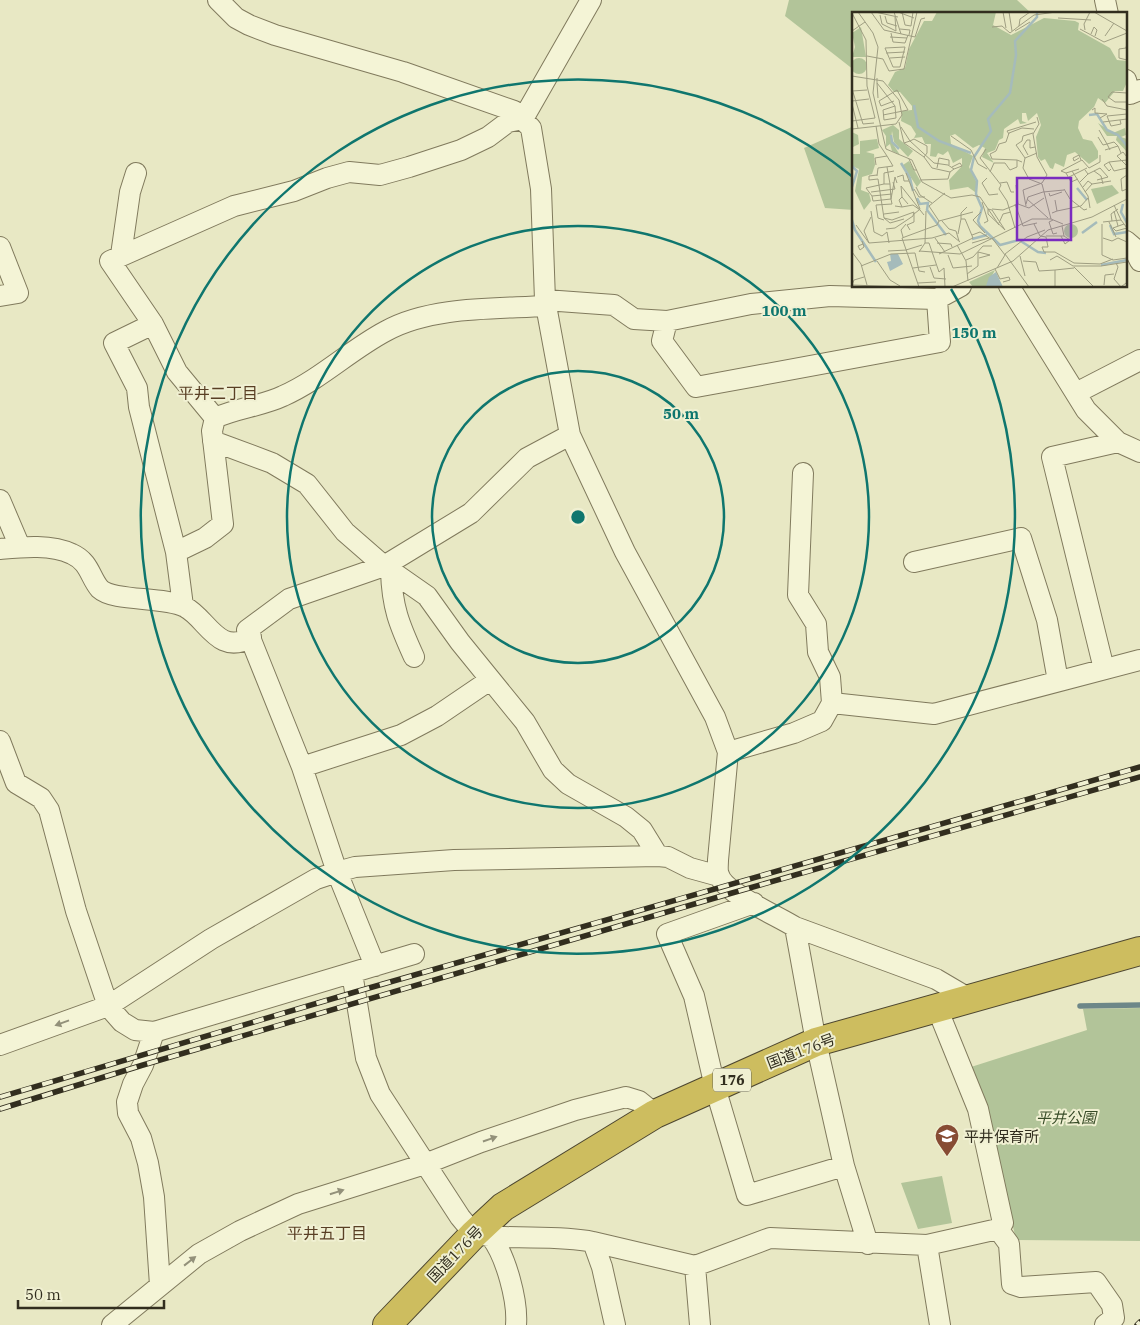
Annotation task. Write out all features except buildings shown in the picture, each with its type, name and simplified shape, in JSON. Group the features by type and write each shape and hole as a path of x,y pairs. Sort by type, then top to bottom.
{"highway":[{"name":"国道176号","path":"386,1325 483,1235 504,1207 655,1114 816,1042 1140,951"}],"street":[{"path":"218,0 236,18 249,26 403,72 514,112 532,128 541,189 545,303 570,435 625,552 715,717 728,752 719,876"},
{"path":"176,552 205,538 224,524 213,441 215,418 177,372 153,324 110,260 234,206 294,191 327,178 349,172 380,175 409,167 460,150 488,137 508,122 523,119 591,0"},
{"path":"1128,87 1130,94 1140,90"},
{"path":"121,255 130,192 136,173"},
{"path":"1128,243 1133,247 1140,261"},
{"path":"0,247 18,293 0,296"},
{"path":"215,418 230,411 282,397 310,382 387,330 438,313 545,303 614,305 634,319 667,321 751,304 830,296 937,299 957,288"},
{"path":"1010,288 1086,410 1118,442 1140,452"},
{"path":"667,321 662,341 696,387 940,342 937,299"},
{"path":"153,324 114,343 137,388 176,552 183,606"},
{"path":"1076,393 1140,360"},
{"path":"376,966 337,872 302,767 247,630 289,599 387,568 472,513 527,458 570,435"},
{"path":"213,441 272,463 307,484 345,532 387,568 428,596 490,680 525,722 552,770 568,784 626,817 642,830 658,856"},
{"path":"1104,669 1052,457 1118,442"},
{"path":"728,752 794,733 822,721 832,703 830,677 818,652 816,624 798,596 803,473"},
{"path":"0,500 20,547"},
{"path":"914,562 1021,538 1047,620 1058,681"},
{"path":"0,549 20,547 58,550 73,554 90,569 100,589 117,596 166,601 183,606 206,628 227,642 242,642 251,637"},
{"path":"387,568 396,616 414,657"},
{"path":"832,703 934,714 1140,660"},
{"path":"302,767 401,735 437,716 490,680"},
{"path":"0,741 16,783 41,798 49,810 76,911 108,1006 122,1022 135,1030 154,1032 252,1001 414,954"},
{"path":"0,1045 108,1006 211,939 316,879 356,867 454,860 668,857 690,868 719,876 732,893 754,903 795,927 936,979 970,999"},
{"path":"754,903 667,934 694,996 715,1087 747,1195 844,1166"},
{"path":"795,927 816,1042 844,1166 868,1244"},
{"path":"352,973 366,1058 380,1094 460,1217 483,1235 506,1270 517,1314 516,1325"},
{"path":"483,1235 576,1239 695,1266 770,1238 868,1244 927,1245 998,1229 1003,1223 978,1109 937,1008"},
{"path":"154,1032 143,1065 133,1084 127,1102 128,1114 141,1138 148,1163 154,1197 160,1286"},
{"path":"112,1325 199,1254 240,1230 298,1204 425,1164 481,1142 575,1110 626,1097 639,1100 655,1114"},
{"path":"998,1229 1009,1244 1012,1284 1021,1287 1096,1282 1112,1305 1114,1318 1105,1325"},
{"path":"592,1242 602,1267 615,1325"},
{"path":"927,1245 940,1325"},
{"path":"695,1266 700,1325"}],"green space":[{"path":"789,0 1017,0 1030,12 852,12 852,68 785,16"},
{"path":"852,127 852,210 825,208 804,148"},
{"name":"平井公園","path":"1140,1008 1140,1241 1016,1240 986,1104 971,1067 1087,1030 1083,1009"},
{"path":"942,1176 952,1223 918,1229 901,1183"}],"waterway":[{"path":"1080,1006 1140,1005"}],"railway":[{"path":"0,1097 355,992 1140,767"},
{"path":"0,1109 143,1065 732,893 1140,777"},
{"path":"1137,1325 1140,1322"}],"place":[{"name":"平井保育所","path":"947,1157"}],"district":[{"name":"平井二丁目","path":"218,393"},
{"name":"平井五丁目","path":"327,1233"}]}
